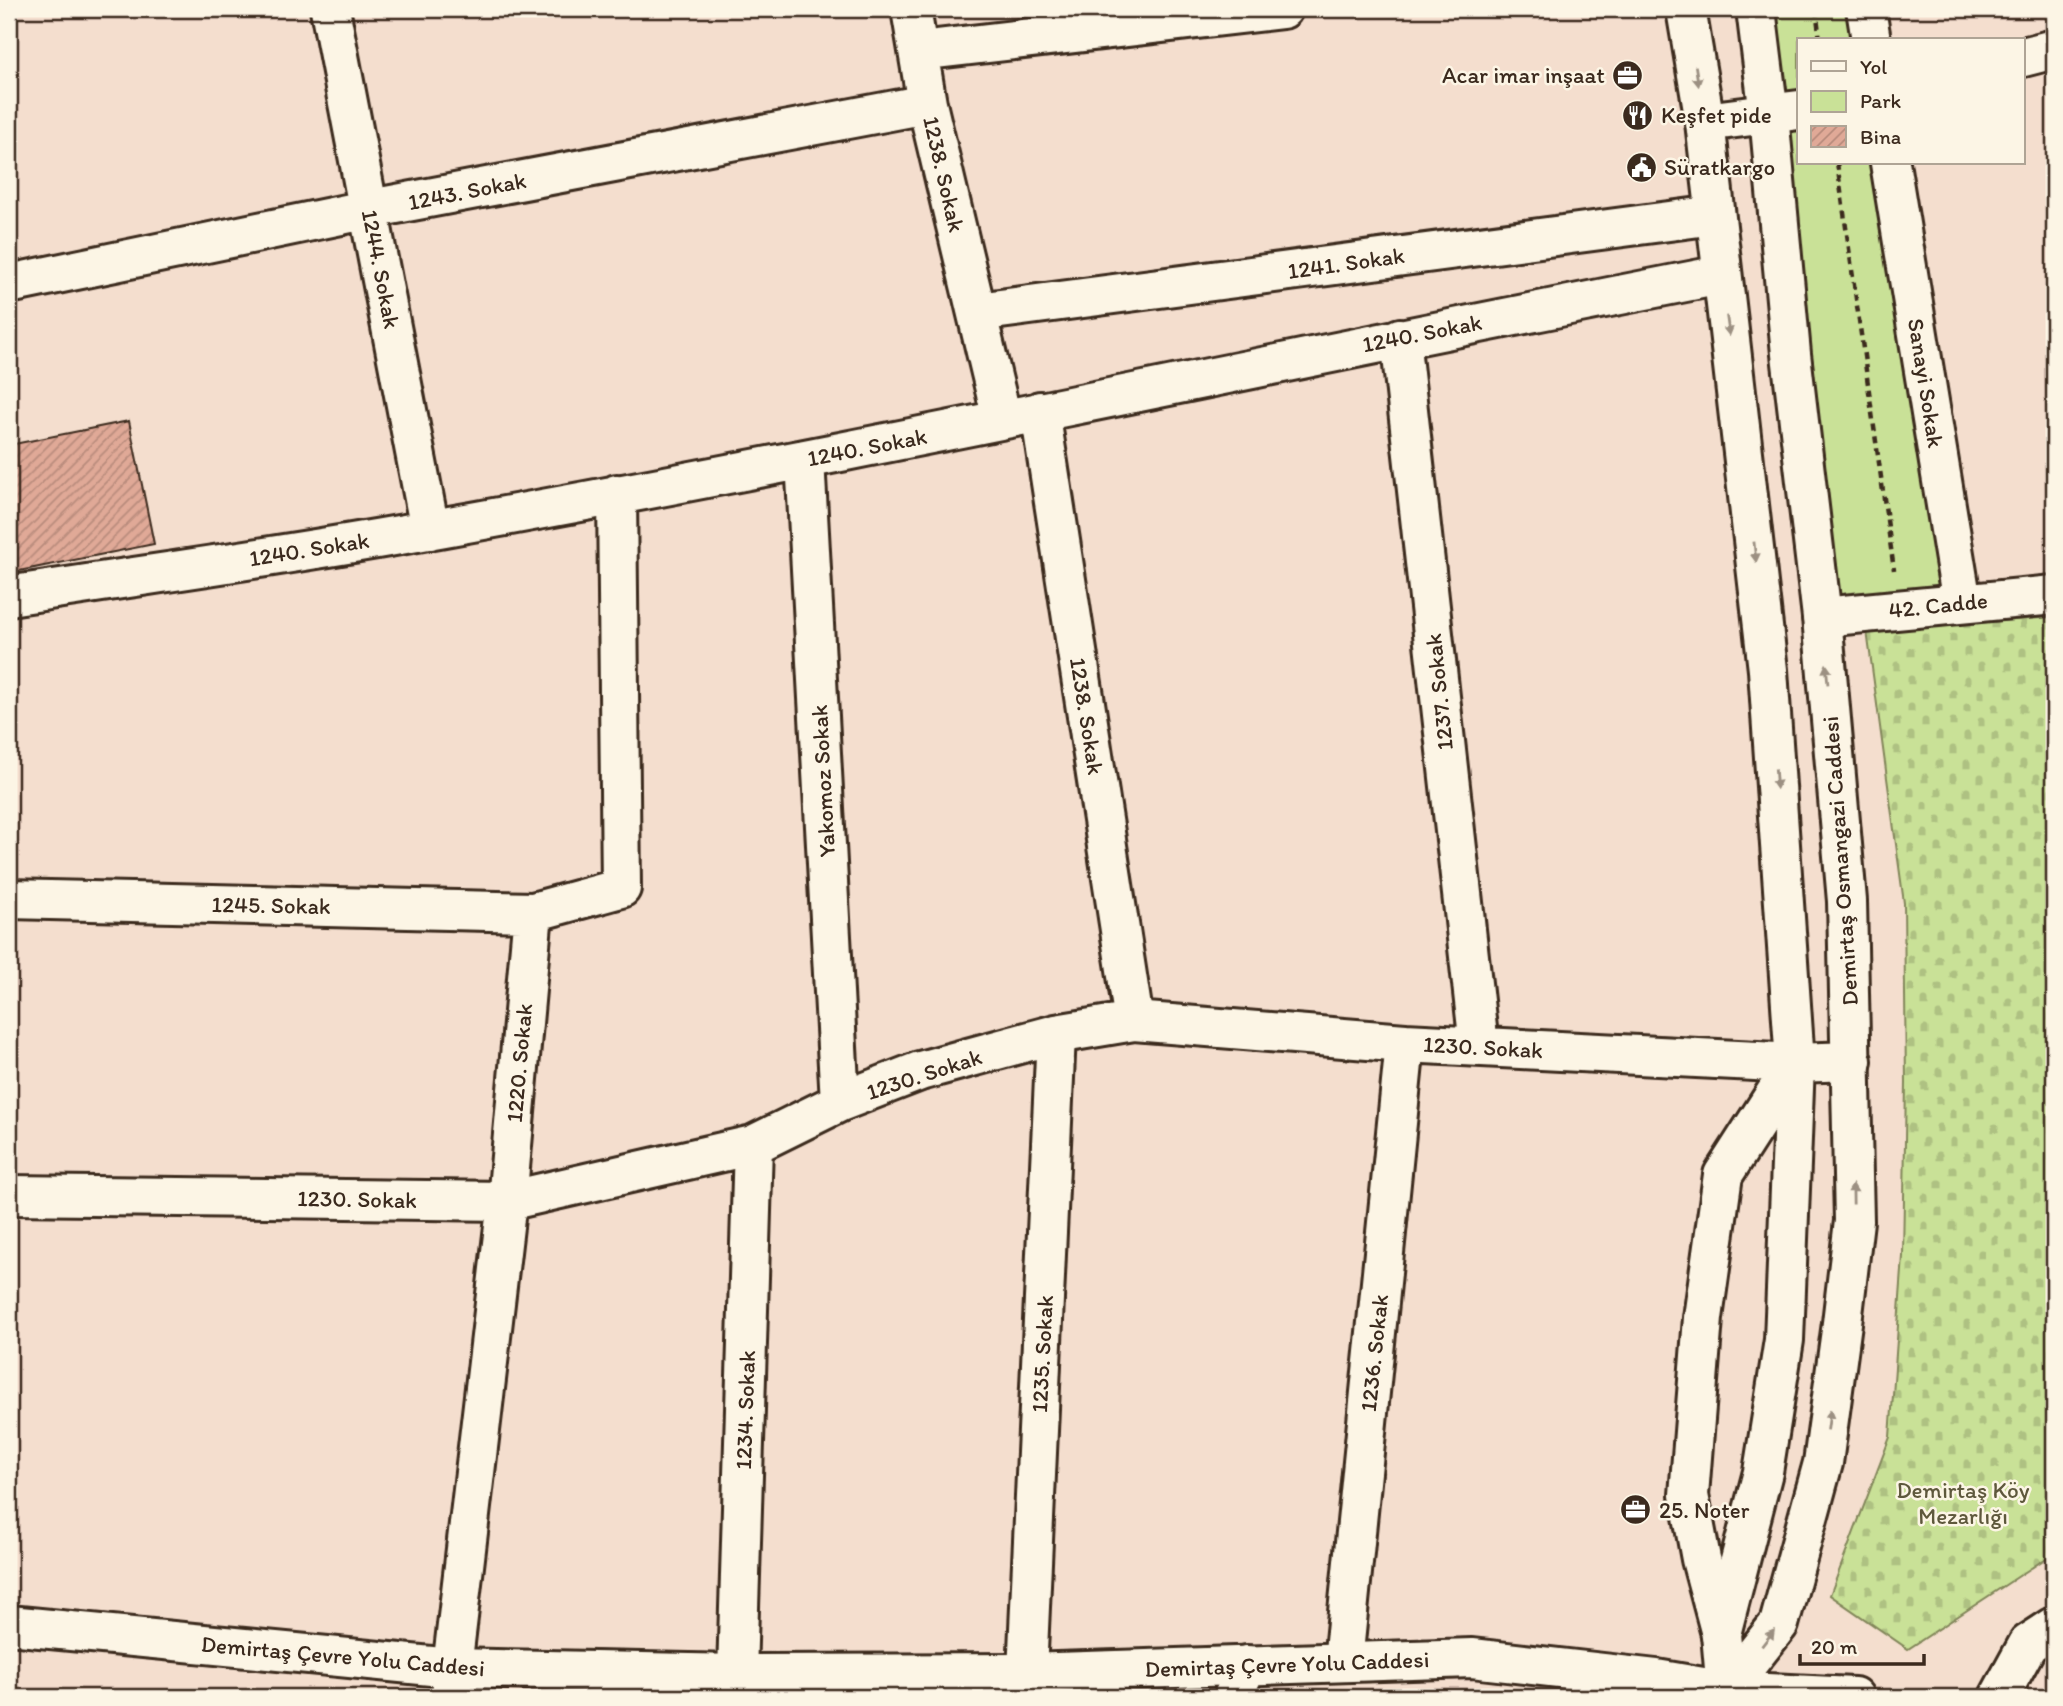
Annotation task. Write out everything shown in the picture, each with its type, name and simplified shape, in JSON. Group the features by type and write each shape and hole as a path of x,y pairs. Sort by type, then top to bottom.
{"street":[{"name":"1244. Sokak","path":"330,9 430,530"},
{"name":"1238. Sokak","path":"911,9 927,104 1002,419"},
{"path":"919,51 1283,9"},
{"path":"1686,9 1705,122 1768,670 1795,1063 1784,1340 1763,1472 1721,1634"},
{"name":"Demirtaş Osmangazi Caddesi","path":"1725,1694 1779,1624 1823,1463 1854,1221 1847,901 1822,617 1791,354 1784,112 1756,9"},
{"path":"1866,9 1871,38"},
{"path":"2024,57 2054,49"},
{"name":"1243. Sokak","path":"9,284 370,209 927,104"},
{"path":"1705,122 1784,112"},
{"name":"Sanayi Sokak","path":"1890,164 1962,603"},
{"name":"1241. Sokak","path":"977,312 1715,215"},
{"name":"1240. Sokak","path":"9,596 430,530 805,459 1721,275"},
{"name":"1237. Sokak","path":"1400,338 1479,1046"},
{"name":"1238. Sokak","path":"1040,411 1133,1021"},
{"name":"Yakomoz Sokak","path":"805,459 840,1102"},
{"path":"533,912 621,888 617,494"},
{"name":"42. Cadde","path":"1822,617 2054,595"},
{"name":"1245. Sokak","path":"9,899 533,912"},
{"name":"1220. Sokak","path":"452,1683 507,1201 533,912"},
{"name":"1230. Sokak","path":"9,1195 507,1201 753,1145 840,1102 920,1071 1056,1034 1133,1021 1405,1043 1795,1063 1852,1061"},
{"name":"1235. Sokak","path":"1027,1673 1056,1034"},
{"name":"1236. Sokak","path":"1343,1662 1405,1043"},
{"path":"1725,1694 1721,1634 1701,1559 1689,1496 1703,1318 1723,1175 1795,1063"},
{"name":"1234. Sokak","path":"737,1674 753,1145"},
{"name":"Demirtaş Çevre Yolu Caddesi","path":"9,1625 452,1683 737,1674 809,1685 1027,1673 1240,1681 1343,1662 1472,1658 1656,1679 1725,1694 1854,1697"},
{"path":"1999,1697 2028,1644 2054,1627"}],"path":[{"path":"1816,9 1820,38"},
{"path":"1837,164 1899,609"}],"green space":[{"path":"1756,9 1866,9 1871,38 1797,38 1797,164 1890,164 1962,603 1822,617"},
{"name":"Demirtaş Köy Mezarlığı","path":"2054,617 2054,1553 1908,1649 1830,1595 1890,1437 1903,1256 1906,1083 1904,903 1867,631"}],"building":[{"path":"129,421 154,544 9,573 9,445"}],"place":[{"name":"Acar imar inşaat","path":"1628,75"},
{"name":"Keşfet pide","path":"1638,115"},
{"name":"Süratkargo","path":"1641,167"},
{"name":"25. Noter","path":"1636,1510"}]}
